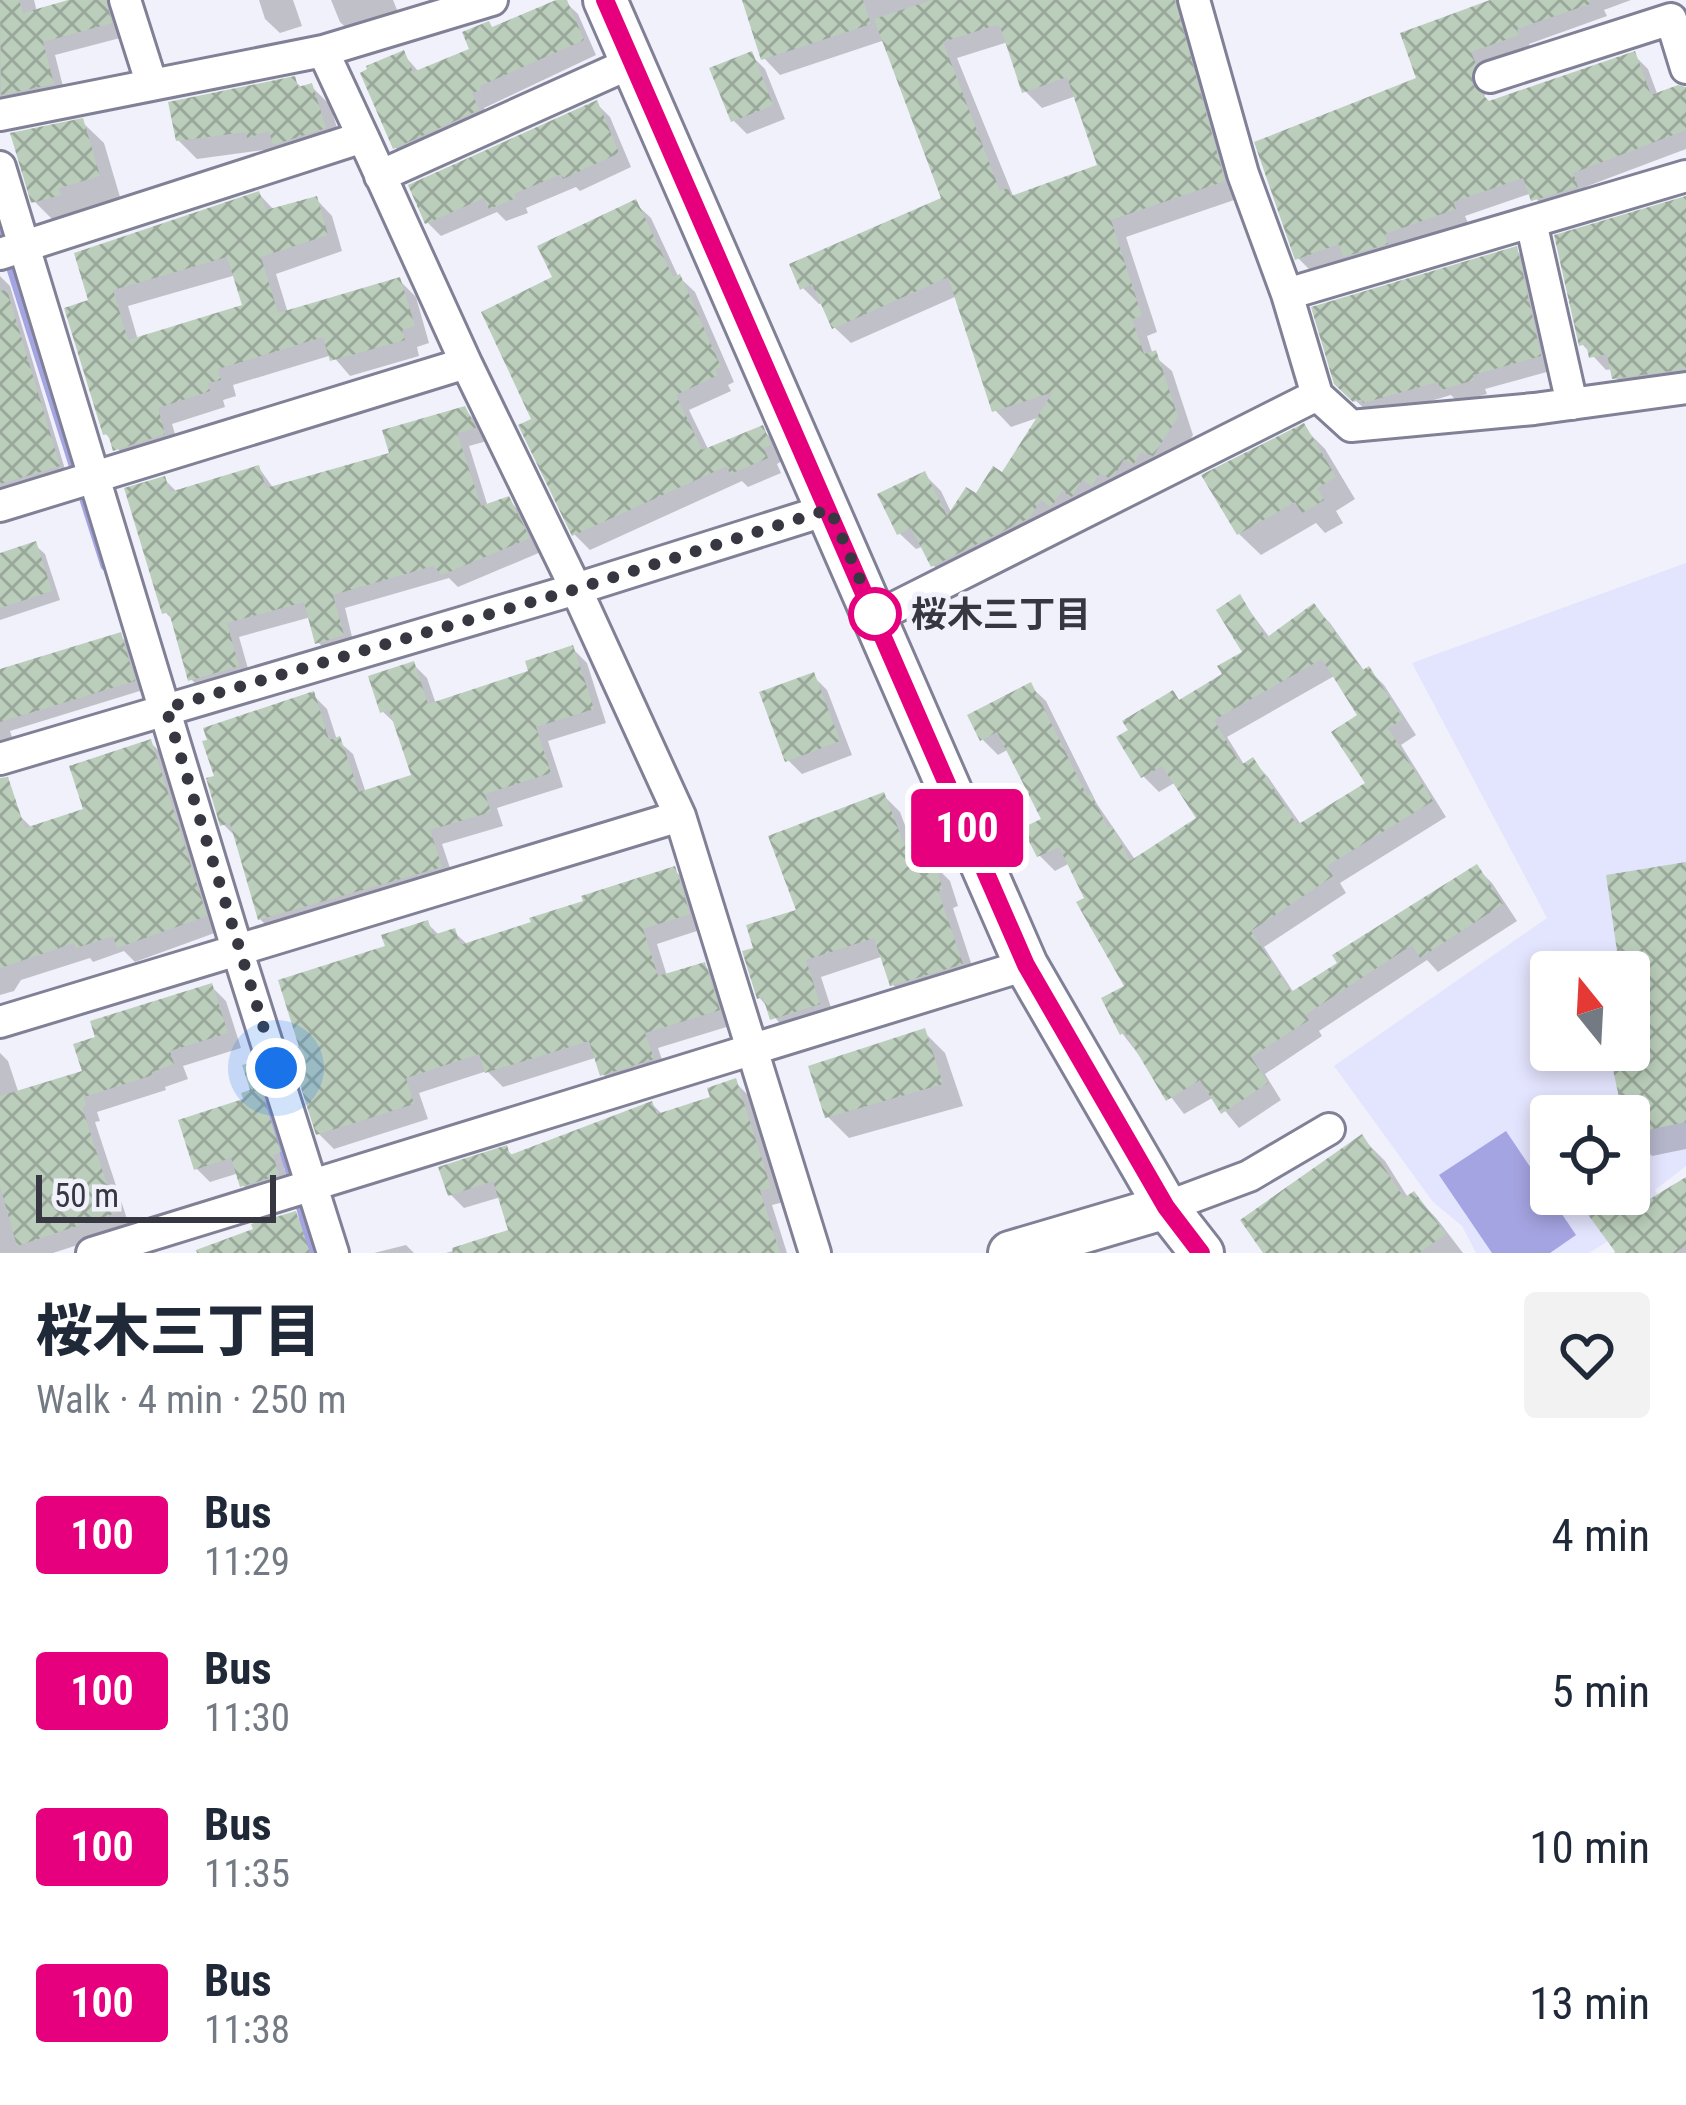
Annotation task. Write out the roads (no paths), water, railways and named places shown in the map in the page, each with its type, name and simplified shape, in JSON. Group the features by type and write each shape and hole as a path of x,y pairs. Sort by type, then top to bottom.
{"main road":[{"path":"605,0 1026,965 1166,1207 1202,1253"},
{"path":"1010,1253 1166,1207"}],"street":[{"path":"124,0 151,82"},
{"path":"0,115 322,51 417,11 492,0"},
{"path":"1193,0 1243,174 1318,394 1351,426 1686,388"},
{"path":"1490,77 1671,19 1686,68"},
{"path":"322,51 680,815 815,1253"},
{"path":"380,176 634,62"},
{"path":"12,250 363,137"},
{"path":"0,167 12,250 94,478 333,1253"},
{"path":"1287,294 1686,176"},
{"path":"1531,222 1572,404"},
{"path":"0,506 466,363"},
{"path":"876,617 1318,394"},
{"path":"0,759 830,509"},
{"path":"0,1022 680,815"},
{"path":"92,1253 1026,965"},
{"path":"1166,1207 1249,1176 1329,1129"}],"water":[{"path":"1506,1131 1530,1167 1530,1215 1563,1215 1576,1235 1550,1253 1492,1253 1439,1175"}],"waterway":[{"path":"0,234 105,566"},
{"path":"270,1104 314,1253"}],"place":[{"name":"桜木三丁目","path":"875,614"}]}
